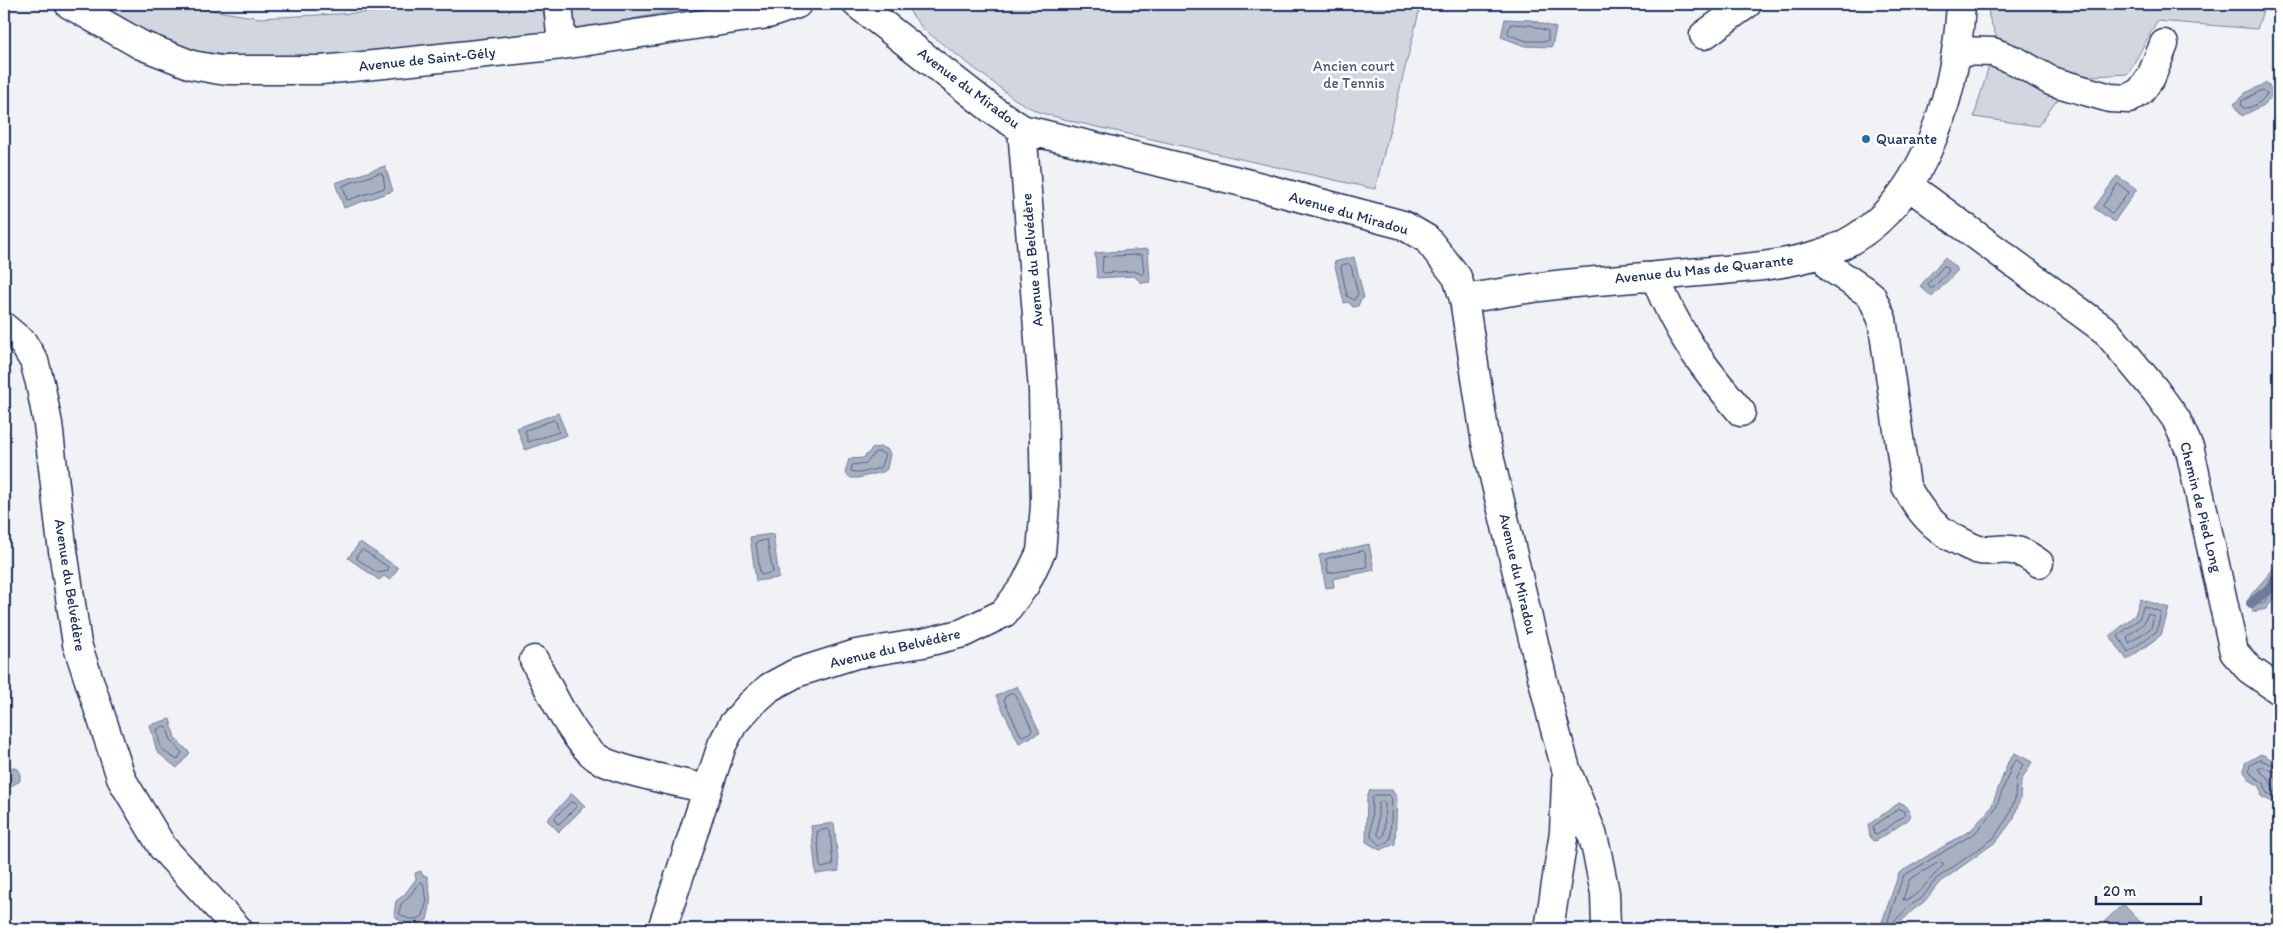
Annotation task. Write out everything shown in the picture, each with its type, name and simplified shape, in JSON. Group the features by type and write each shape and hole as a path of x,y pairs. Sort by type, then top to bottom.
{"street":[{"name":"Avenue de Saint-Gély","path":"69,4 140,45 192,65 220,70 320,70 562,45 768,14 797,4"},
{"path":"558,4 562,45"},
{"name":"Avenue du Miradou","path":"857,4 994,110 1022,129 1237,181 1403,225 1427,239 1457,276 1464,299 1486,443 1566,769 1592,833 1597,853 1605,893 1606,929"},
{"path":"1704,35 1747,4"},
{"name":"Avenue du Mas de Quarante","path":"1464,299 1563,284 1754,266 1822,253 1848,242 1874,224 1909,186 1924,157 1953,77 1958,51 1962,4"},
{"path":"1958,51 1993,52 2016,61 2051,81 2110,98 2129,99 2141,91 2151,77 2164,44"},
{"name":"Avenue du Belvédère","path":"662,929 722,744 733,724 770,687 796,673 856,654 923,643 964,633 1004,614 1025,585 1041,552 1045,504 1043,390 1022,129"},
{"name":"Chemin de Pied Long","path":"1909,186 2106,331 2155,390 2176,419 2190,450 2234,652 2249,669 2279,690"},
{"path":"1822,253 1831,268 1870,295 1882,318 1906,486 1916,506 1928,521 1947,535 1970,546 1981,551 2011,548 2024,552 2039,563"},
{"path":"1655,276 1686,343 1741,412"},
{"name":"Avenue du Belvédère","path":"4,327 23,343 34,361 40,383 48,424 61,537 77,644 122,780 162,848 238,929"},
{"path":"534,660 580,743 597,759 616,766 707,789"},
{"name":"Avenue du Miradou","path":"1549,929 1564,832 1566,769"}],"green space":[{"path":"89,4 186,4 204,9 260,18 375,12 460,4 710,4 586,28 502,41 291,62 201,52 146,35"},
{"name":"Ancien court de Tennis","path":"904,4 1421,4 1375,189 1075,122 1038,112 1016,100 923,29"},
{"path":"1988,4 2265,4 2257,29 2157,21 2128,74 2074,77 2038,126 1974,117 1997,38 1989,17"}],"water":[{"path":"1505,19 1531,20 1556,28 1552,47 1525,46 1501,37"},
{"path":"2267,83 2274,95 2264,105 2242,116 2234,104 2245,93"},
{"path":"385,166 393,191 344,208 335,183"},
{"path":"2117,176 2137,189 2114,222 2094,208"},
{"path":"1148,249 1150,282 1142,283 1134,276 1097,278 1095,253"},
{"path":"1354,257 1364,298 1361,299 1358,306 1353,307 1348,302 1344,303 1334,262"},
{"path":"1945,257 1958,270 1932,297 1920,286"},
{"path":"558,413 567,435 525,450 517,428"},
{"path":"881,447 887,449 890,454 887,469 883,472 858,478 851,478 845,473 849,459 863,458 873,448"},
{"path":"773,534 779,578 756,581 750,537"},
{"path":"360,542 398,568 390,580 384,576 379,580 348,558"},
{"path":"1369,544 1374,570 1333,579 1334,587 1326,588 1319,555"},
{"path":"2279,562 2279,590 2266,609 2253,612 2250,596"},
{"path":"2140,599 2169,608 2161,635 2127,660 2110,636 2135,615"},
{"path":"1017,686 1040,733 1019,743 996,696"},
{"path":"170,719 175,738 190,753 177,768 157,752 150,725"},
{"path":"2015,753 2032,762 2021,781 2020,799 2014,818 1997,841 1939,883 1924,902 1894,929 1873,929 1882,922 1899,873 1971,830 1991,808 2008,762"},
{"path":"2261,754 2279,763 2279,805 2262,797 2260,786 2251,781 2244,772 2245,763"},
{"path":"13,767 20,771 20,781 8,788 10,792 4,795 4,771"},
{"path":"1370,790 1392,790 1397,798 1395,844 1380,850 1366,842 1367,797"},
{"path":"572,793 585,806 559,832 547,820"},
{"path":"1899,803 1904,804 1911,815 1909,819 1878,840 1873,841 1868,825"},
{"path":"834,823 839,871 816,874 811,826"},
{"path":"421,871 422,875 427,876 430,893 427,920 414,924 405,923 394,915 396,901 404,895 416,879 415,873"},
{"path":"2123,904 2147,929 2111,929 2104,922"}],"waterway":[{"path":"2251,603 2269,589 2279,575"}],"place":[{"name":"Quarante","path":"1866,139"}]}
